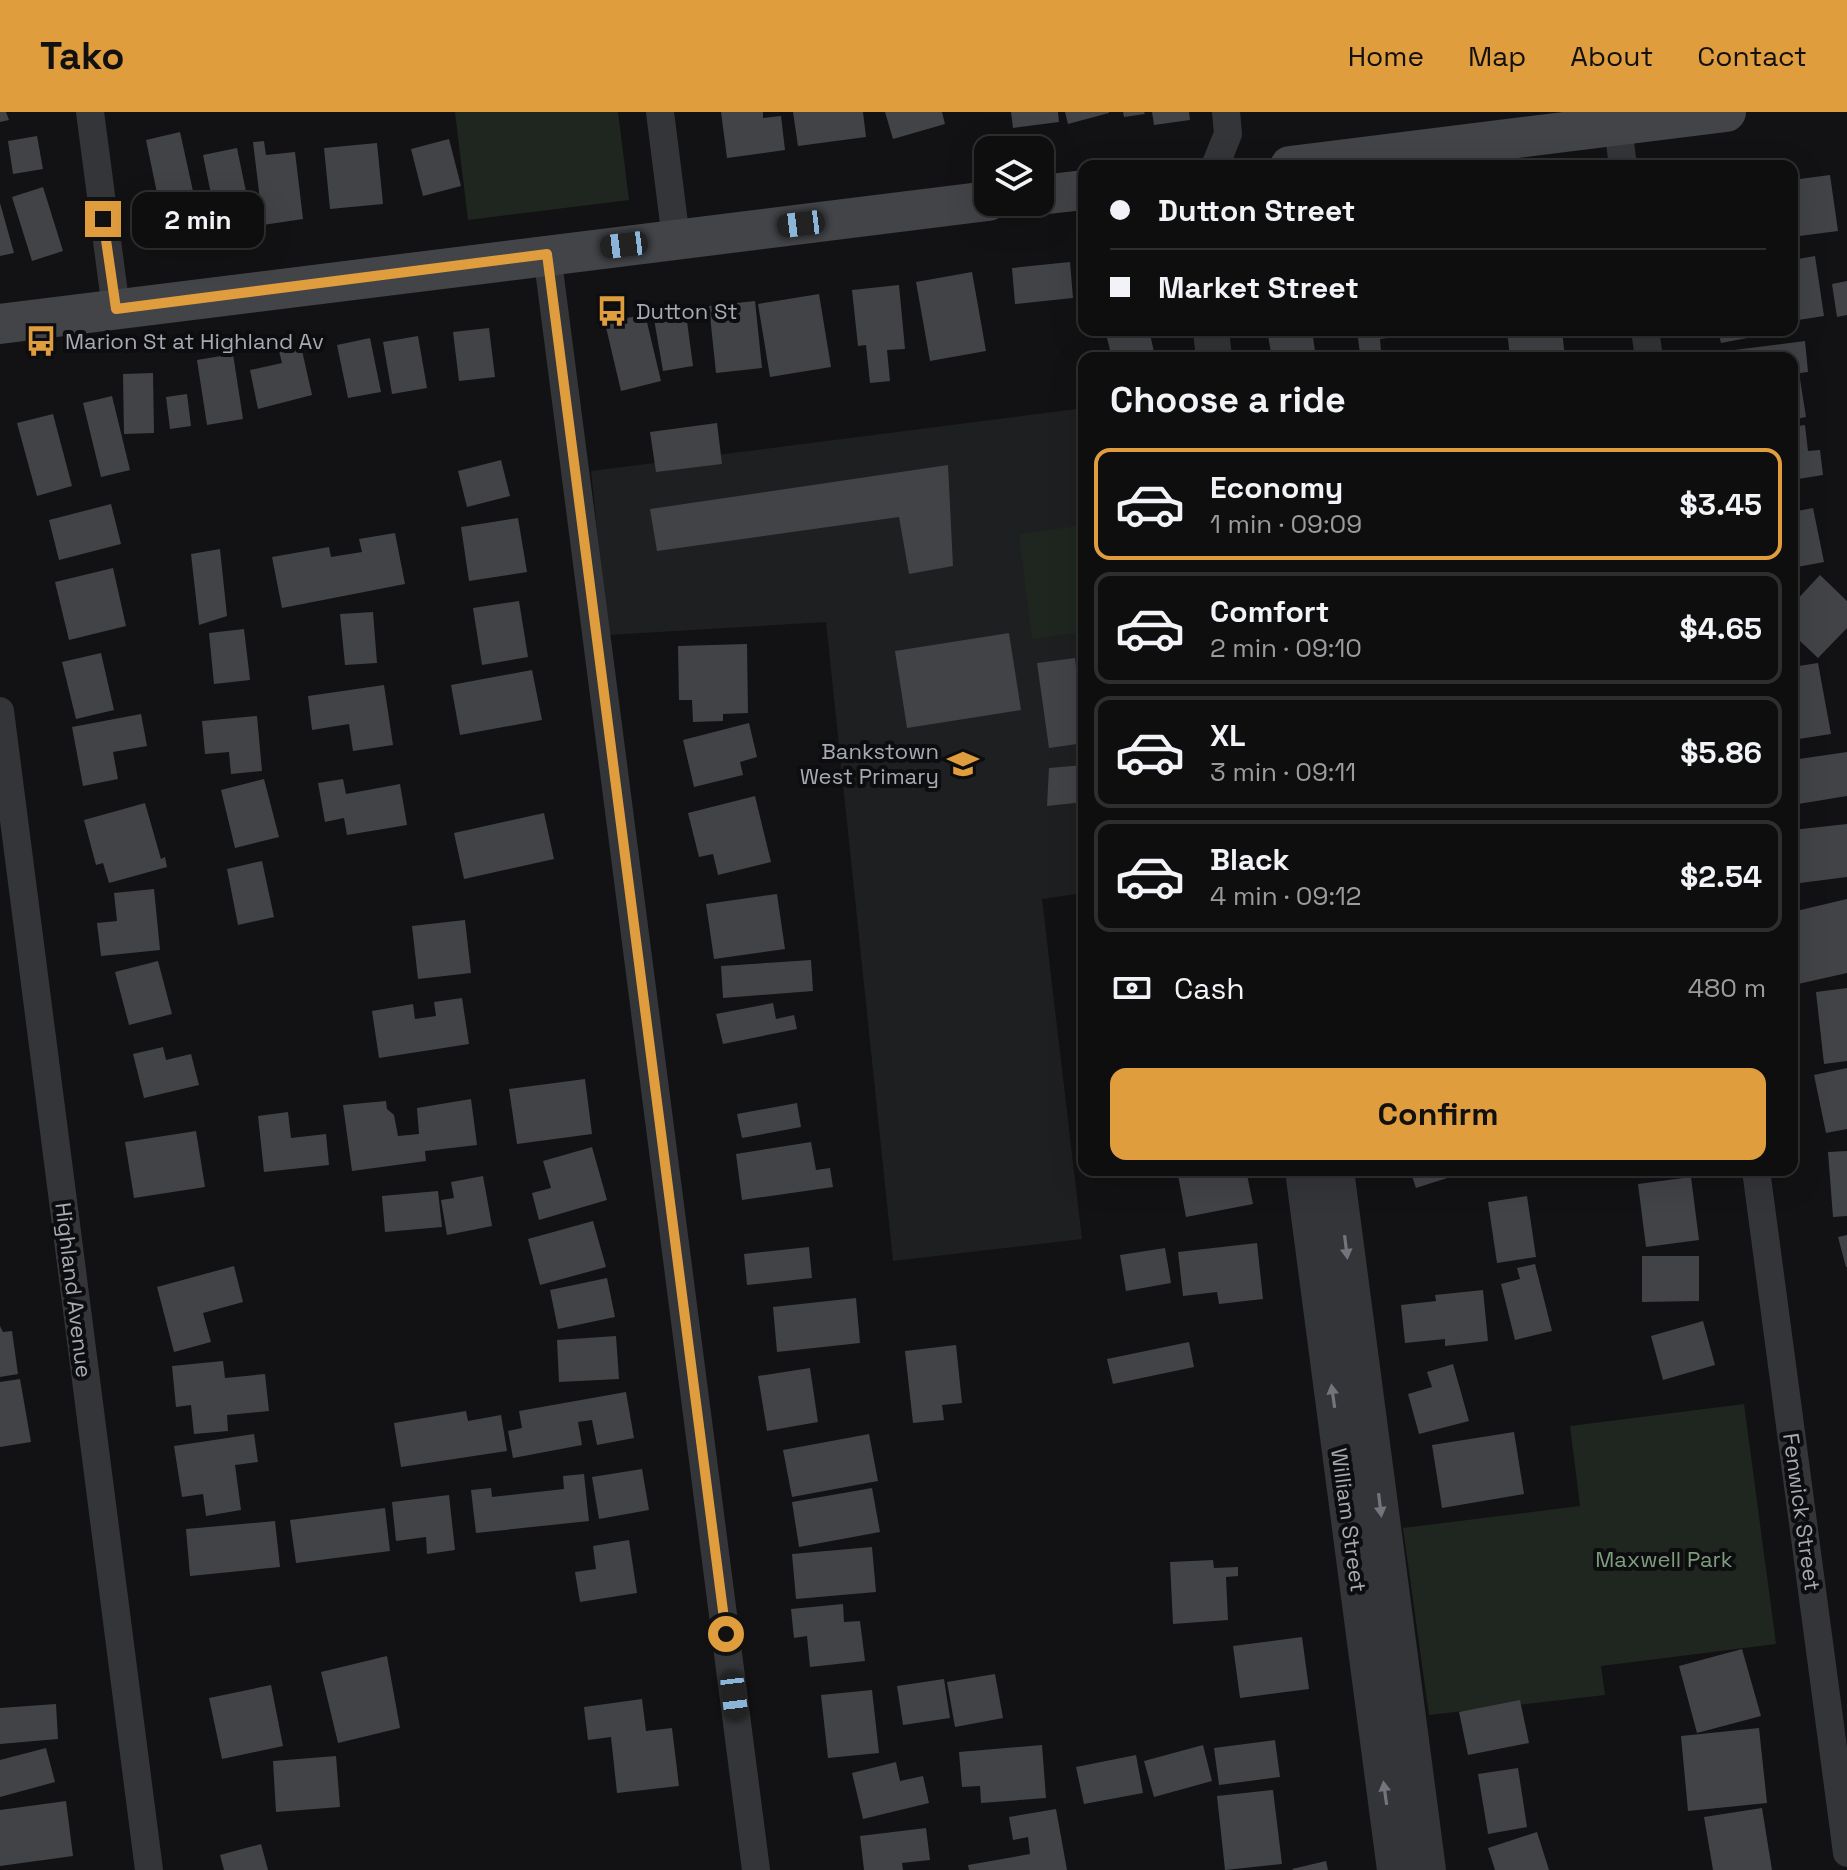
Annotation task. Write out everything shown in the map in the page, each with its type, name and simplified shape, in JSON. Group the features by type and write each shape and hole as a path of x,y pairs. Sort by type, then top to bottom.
{"main road":[{"path":"1340,160 1726,112"},
{"path":"1054,193 1078,191"},
{"path":"0,324 974,203"}],"street":[{"path":"90,112 116,309"},
{"path":"660,112 676,239"},
{"path":"1217,160 1228,134 1226,112"},
{"path":"1618,127 1622,160"},
{"path":"547,254 756,1870"},
{"name":"Highland Avenue","path":"0,711 149,1870"},
{"name":"William Street","path":"1304,1176 1395,1870"},
{"name":"William Street","path":"1337,1176 1428,1870"},
{"name":"Fenwick Street","path":"1757,1176 1847,1853"}],"shaded area":[{"name":"Bankstown West Primary","path":"1078,409 1078,894 1042,899 1082,1239 893,1261 826,622 608,635 591,471"}],"green space":[{"path":"455,112 618,112 629,200 468,220"},
{"path":"1077,526 1078,633 1032,639 1019,534"},
{"name":"Maxwell Park","path":"1744,1404 1776,1644 1601,1666 1605,1695 1429,1715 1403,1528 1580,1506 1570,1426"}],"building":[{"path":"0,112 6,112 9,120 0,122"},
{"path":"721,112 763,112 763,118 781,116 785,150 727,158"},
{"path":"793,112 863,112 866,137 798,146"},
{"path":"885,112 942,112 945,124 893,139"},
{"path":"1011,112 1058,112 1059,122 1013,128"},
{"path":"1065,112 1109,112 1109,113 1068,124"},
{"path":"1123,112 1144,112 1145,114 1124,117"},
{"path":"1152,112 1189,112 1190,120 1154,125"},
{"path":"180,132 198,214 163,222 146,140"},
{"path":"37,136 43,169 13,174 8,141"},
{"path":"449,139 461,186 423,196 411,149"},
{"path":"264,141 266,155 295,152 303,219 263,225 253,142"},
{"path":"377,143 383,204 330,209 324,148"},
{"path":"237,148 252,221 218,228 203,155"},
{"path":"1830,175 1838,231 1798,236 1798,179"},
{"path":"43,187 63,251 32,261 12,197"},
{"path":"0,203 14,253 0,256"},
{"path":"1815,256 1824,316 1798,320 1798,259"},
{"path":"1070,262 1073,298 1015,304 1012,268"},
{"path":"972,272 986,351 930,361 916,282"},
{"path":"1847,281 1847,315 1837,317 1832,284"},
{"path":"899,285 905,349 887,350 890,381 870,383 866,345 858,346 852,290"},
{"path":"819,294 831,367 770,377 758,304"},
{"path":"755,301 762,368 716,373 709,306"},
{"path":"645,314 661,381 621,391 605,323"},
{"path":"686,314 693,366 663,371 654,319"},
{"path":"489,328 495,377 459,381 453,332"},
{"path":"418,336 427,388 392,394 383,342"},
{"path":"1106,336 1150,336 1154,352 1110,352"},
{"path":"1268,336 1313,336 1315,352 1271,352"},
{"path":"1358,336 1402,336 1380,339 1381,352 1360,352"},
{"path":"1508,336 1563,336 1564,352 1509,352"},
{"path":"1719,336 1758,336 1721,343"},
{"path":"370,338 381,392 348,398 337,345"},
{"path":"1805,341 1808,372 1798,373 1798,352 1718,352"},
{"path":"301,346 312,395 258,409 250,370 282,363 279,351"},
{"path":"233,354 243,419 207,425 197,360"},
{"path":"153,373 154,433 124,434 123,374"},
{"path":"1798,379 1806,417 1798,419"},
{"path":"187,394 191,426 170,429 166,397"},
{"path":"112,396 130,470 101,477 83,403"},
{"path":"53,414 72,486 37,496 17,423"},
{"path":"717,423 722,464 656,472 650,432"},
{"path":"1805,425 1808,451 1820,450 1823,475 1798,479 1798,426"},
{"path":"501,460 510,496 467,507 458,471"},
{"path":"948,465 953,566 909,574 899,517 657,551 650,509"},
{"path":"111,504 121,544 59,560 49,520"},
{"path":"1813,508 1824,562 1798,567 1798,511"},
{"path":"518,518 527,572 469,581 461,527"},
{"path":"395,533 405,584 282,608 272,557 329,547 331,557 362,552 359,539"},
{"path":"220,549 227,616 199,625 191,554"},
{"path":"113,568 126,626 69,640 55,582"},
{"path":"1820,575 1847,601 1847,628 1818,658 1800,641 1798,643 1798,599"},
{"path":"519,601 528,657 482,665 473,608"},
{"path":"373,612 377,663 345,665 340,614"},
{"path":"244,629 250,680 214,684 209,633"},
{"path":"1009,633 1021,710 907,728 895,651"},
{"path":"747,644 748,713 723,714 723,721 693,722 692,700 679,700 678,646"},
{"path":"101,653 114,710 76,719 62,662"},
{"path":"1075,658 1078,744 1049,748 1037,663"},
{"path":"1818,663 1831,734 1798,739 1798,666"},
{"path":"532,670 542,720 460,735 451,685"},
{"path":"384,685 393,745 353,751 349,724 312,730 308,696"},
{"path":"141,714 147,746 113,752 118,779 83,786 72,727"},
{"path":"257,716 262,771 231,774 229,752 205,754 202,721"},
{"path":"749,723 757,757 740,762 743,775 694,787 683,740"},
{"path":"1847,752 1847,796 1798,804 1798,759"},
{"path":"1078,766 1078,803 1047,806 1049,768"},
{"path":"264,779 279,837 235,848 221,790"},
{"path":"343,779 346,794 400,784 407,825 347,835 344,818 325,822 318,783"},
{"path":"755,796 771,862 718,875 713,854 699,857 688,813"},
{"path":"145,803 161,859 165,857 167,867 109,883 103,863 96,865 84,820"},
{"path":"544,813 554,859 464,879 454,833"},
{"path":"1847,824 1847,877 1798,883 1798,829"},
{"path":"262,861 274,917 238,925 227,869"},
{"path":"154,889 160,950 101,956 97,923 117,921 114,893"},
{"path":"777,894 785,949 714,959 706,904"},
{"path":"1847,899 1847,973 1798,984 1798,911"},
{"path":"465,920 471,973 418,979 412,926"},
{"path":"811,960 813,991 723,998 721,966"},
{"path":"158,961 172,1014 129,1025 115,972"},
{"path":"1847,988 1847,1061 1824,1064 1816,992"},
{"path":"462,998 469,1044 379,1058 372,1011 413,1004 415,1019 436,1016 434,1002"},
{"path":"773,1003 776,1019 794,1015 797,1029 723,1044 716,1014"},
{"path":"163,1047 166,1060 191,1054 199,1085 144,1098 133,1054"},
{"path":"1847,1068 1847,1129 1826,1133 1814,1075"},
{"path":"585,1079 592,1134 517,1144 509,1089"},
{"path":"471,1099 477,1145 425,1151 426,1161 352,1171 343,1105 386,1101 387,1109 394,1115 398,1136 419,1134 417,1108"},
{"path":"797,1103 801,1127 742,1138 737,1114"},
{"path":"288,1112 291,1138 326,1134 329,1165 264,1172 258,1116"},
{"path":"196,1131 205,1187 134,1198 125,1142"},
{"path":"811,1142 816,1170 830,1168 833,1187 742,1200 736,1154"},
{"path":"592,1147 607,1200 539,1220 532,1193 551,1188 543,1161"},
{"path":"1847,1151 1847,1216 1833,1217 1828,1152"},
{"path":"483,1176 492,1226 447,1235 441,1200 454,1198 451,1182"},
{"path":"1178,1176 1247,1176 1253,1204 1186,1217"},
{"path":"1412,1176 1453,1176 1416,1188"},
{"path":"1691,1177 1699,1240 1646,1247 1638,1184"},
{"path":"438,1191 442,1227 385,1232 382,1196"},
{"path":"1527,1196 1536,1257 1497,1263 1488,1202"},
{"path":"593,1221 606,1267 540,1285 528,1239"},
{"path":"1847,1235 1847,1267 1846,1267 1838,1237"},
{"path":"1257,1243 1263,1299 1219,1304 1217,1292 1183,1296 1178,1252"},
{"path":"809,1247 812,1278 747,1285 744,1254"},
{"path":"1165,1248 1171,1283 1126,1291 1120,1255"},
{"path":"1642,1256 1699,1256 1699,1301 1642,1302"},
{"path":"1535,1264 1552,1331 1515,1340 1501,1284 1520,1279 1517,1268"},
{"path":"234,1266 243,1302 203,1313 211,1342 174,1352 157,1287"},
{"path":"607,1278 615,1317 558,1329 550,1290"},
{"path":"1483,1290 1488,1341 1445,1346 1445,1339 1405,1343 1401,1305 1436,1301 1435,1295"},
{"path":"856,1298 860,1343 777,1352 773,1307"},
{"path":"1703,1321 1715,1365 1663,1380 1651,1336"},
{"path":"0,1326 3,1332 12,1331 18,1374 0,1377"},
{"path":"616,1336 619,1379 559,1382 557,1340"},
{"path":"1189,1342 1194,1367 1113,1384 1107,1359"},
{"path":"956,1345 962,1403 942,1405 944,1420 913,1423 905,1351"},
{"path":"223,1361 225,1378 265,1374 269,1411 227,1415 228,1431 194,1434 191,1405 176,1407 172,1366"},
{"path":"1453,1364 1469,1421 1419,1434 1408,1394 1432,1387 1427,1372"},
{"path":"810,1368 818,1422 767,1431 758,1376"},
{"path":"20,1379 31,1442 0,1447 0,1382"},
{"path":"626,1392 634,1438 597,1445 592,1420 578,1422 582,1445 513,1458 508,1431 522,1428 519,1411"},
{"path":"466,1411 468,1421 501,1415 507,1451 401,1467 394,1423"},
{"path":"1514,1432 1524,1494 1442,1508 1432,1445"},
{"path":"254,1434 258,1462 235,1465 241,1510 206,1516 203,1494 182,1497 174,1446"},
{"path":"869,1434 878,1481 792,1497 783,1450"},
{"path":"642,1469 649,1510 599,1519 592,1477"},
{"path":"584,1474 589,1521 476,1533 471,1490 491,1488 492,1497 564,1489 563,1476"},
{"path":"872,1488 880,1532 799,1547 792,1502"},
{"path":"449,1495 455,1550 427,1554 426,1537 396,1541 392,1502"},
{"path":"385,1508 390,1551 296,1563 290,1520"},
{"path":"275,1521 280,1567 190,1576 186,1529"},
{"path":"629,1540 637,1593 580,1602 575,1572 596,1569 593,1546"},
{"path":"872,1547 876,1592 796,1599 792,1554"},
{"path":"1213,1560 1214,1568 1238,1567 1238,1576 1226,1577 1228,1620 1173,1624 1170,1562"},
{"path":"843,1604 844,1622 860,1621 865,1661 810,1667 807,1636 794,1638 791,1609"},
{"path":"1302,1637 1309,1689 1240,1698 1233,1646"},
{"path":"1742,1649 1761,1716 1697,1733 1679,1666"},
{"path":"387,1656 400,1728 338,1743 321,1672"},
{"path":"995,1674 1003,1718 955,1727 947,1682"},
{"path":"944,1679 950,1718 903,1725 897,1686"},
{"path":"271,1685 283,1746 222,1759 209,1698"},
{"path":"872,1690 879,1753 828,1758 821,1695"},
{"path":"642,1699 646,1731 672,1728 679,1786 617,1793 611,1737 588,1740 584,1707"},
{"path":"1520,1700 1529,1743 1468,1755 1459,1712"},
{"path":"56,1704 58,1739 0,1744 0,1708"},
{"path":"1759,1728 1767,1803 1688,1811 1681,1736"},
{"path":"1275,1740 1280,1777 1219,1785 1214,1748"},
{"path":"1042,1745 1046,1798 981,1803 980,1786 962,1787 959,1752"},
{"path":"1203,1745 1212,1781 1154,1797 1144,1761"},
{"path":"46,1748 55,1782 0,1797 0,1760"},
{"path":"1136,1755 1143,1793 1084,1804 1076,1767"},
{"path":"336,1756 340,1807 276,1812 273,1761"},
{"path":"896,1762 900,1781 923,1776 929,1803 863,1819 852,1773"},
{"path":"1518,1768 1527,1827 1488,1834 1478,1774"},
{"path":"1273,1790 1282,1864 1225,1870 1217,1796"},
{"path":"66,1801 73,1856 0,1866 0,1810"},
{"path":"1762,1808 1772,1870 1713,1870 1704,1817"},
{"path":"1056,1809 1067,1870 969,1870 968,1865 1030,1854 1028,1837 1013,1840 1009,1817"},
{"path":"926,1828 930,1860 902,1863 903,1870 864,1870 860,1836"},
{"path":"1537,1832 1549,1870 1495,1870 1488,1848"},
{"path":"261,1844 268,1870 224,1870 220,1855"},
{"path":"1326,1861 1328,1870 1292,1869"}],"place":[{"name":"Dutton St","path":"612,311"},
{"name":"Marion St at Highland Av","path":"41,341"},
{"name":"Bankstown West Primary","path":"963,764"}],"route":[{"path":"103,219 116,309 547,254 726,1634"}]}
